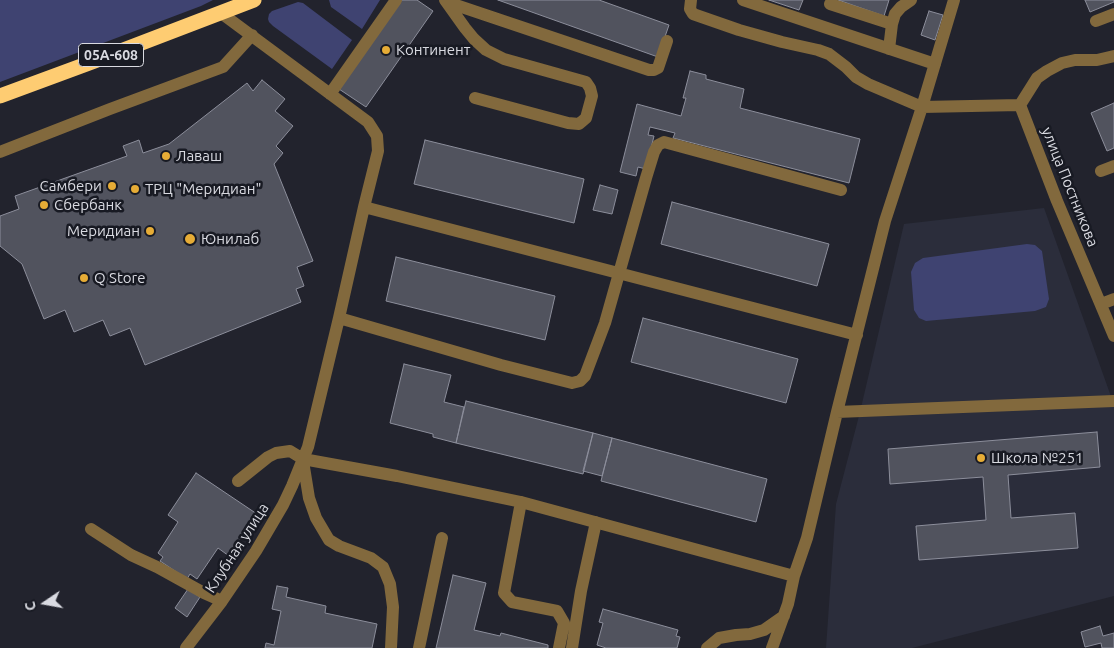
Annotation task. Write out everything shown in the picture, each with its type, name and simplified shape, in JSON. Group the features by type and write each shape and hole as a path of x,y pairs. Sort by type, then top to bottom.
{"highway":[{"name":"05А-608","path":"0,96 254,0"}],"street":[{"path":"330,94 396,0"},
{"path":"691,0 690,9 693,14 739,30 829,54 856,77 868,84 922,107 1020,105 1037,78 1062,63 1076,60 1097,60 1114,56"},
{"path":"743,0 935,64"},
{"path":"889,49 895,14 911,0"},
{"path":"772,648 788,604 794,576 807,538 885,221 954,0"},
{"path":"446,1 650,70 658,68 667,41"},
{"path":"446,1 465,28 486,50 504,58 586,82 592,96 586,118 579,124 475,98"},
{"path":"830,4 892,24"},
{"name":"Клубная улица","path":"186,648 222,601 283,505 308,447 378,151 377,136 368,122 221,13"},
{"path":"1096,21 1114,14"},
{"path":"0,152 223,68 252,35"},
{"name":"улица Постникова","path":"1020,105 1114,336"},
{"path":"339,318 501,365 572,383 580,381 585,376 604,323 654,152 658,145 664,142 841,190"},
{"path":"1101,172 1114,166"},
{"path":"364,207 857,335"},
{"path":"1101,304 1114,299"},
{"path":"837,412 1114,401"},
{"path":"238,481 268,457 276,453 290,451 303,459 397,476 520,502 794,576"},
{"path":"303,459 309,498 316,518 329,540 339,546 371,558 383,567 390,584 392,606 390,648"},
{"path":"520,502 504,593 512,602 557,612 564,623 559,648"},
{"path":"572,648 581,591 596,522"},
{"path":"91,528 131,555 222,601"},
{"path":"419,648 442,538"},
{"path":"707,648 719,638 764,630 784,616"}],"shaded area":[{"path":"0,0 213,0 0,82"},
{"path":"329,0 380,0 362,29 331,7"},
{"path":"298,2 303,3 352,40 332,69 269,22 269,14 272,11"},
{"name":"Школа №251","path":"1044,208 1114,405 1114,596 912,648 826,648 836,504 860,412 904,224"},
{"path":"1027,244 1035,245 1042,251 1049,299 1046,307 1035,311 926,321 919,318 914,310 911,272 915,263 923,258"}],"building":[{"name":"Континент","path":"400,0 417,0 433,11 366,107 339,89"},
{"path":"498,0 599,0 669,25 658,57"},
{"path":"769,0 803,0 799,10"},
{"path":"838,0 889,0 884,16"},
{"path":"1085,0 1114,0 1114,2 1090,12"},
{"path":"929,11 943,15 935,40 921,35"},
{"path":"690,71 706,75 706,79 744,89 740,108 860,139 849,183 673,138 675,133 650,127 648,135 654,136 646,169 638,167 636,176 620,172 637,104 681,116 686,98 683,98"},
{"name":"Меридиан","path":"262,80 285,99 275,111 293,126 276,146 283,153 274,164 313,261 297,267 304,286 296,289 301,302 145,365 130,328 110,336 103,320 74,332 65,310 44,319 22,264 0,246 0,216 19,209 15,196 127,156 123,146 139,140 143,153 169,144 247,83 253,91"},
{"path":"1114,103 1114,148 1107,151 1091,113"},
{"path":"425,140 584,179 574,223 414,184"},
{"path":"600,185 618,190 612,214 593,210"},
{"path":"672,202 829,244 817,286 661,244"},
{"path":"396,257 555,296 545,340 386,301"},
{"path":"643,318 798,359 786,403 631,362"},
{"path":"404,364 451,375 444,402 464,407 456,443 433,437 433,434 390,423"},
{"path":"466,401 593,433 583,474 456,443"},
{"path":"1097,432 1100,467 1008,475 1011,518 1075,513 1078,548 919,560 916,526 986,520 983,477 890,484 888,449"},
{"path":"593,433 612,438 602,476 583,471"},
{"path":"612,438 767,479 756,522 601,481"},
{"path":"196,473 257,514 229,556 218,548 197,579 190,574 187,579 160,561 163,557 158,553 178,522 168,515"},
{"path":"453,575 486,583 474,630 500,636 501,633 548,645 548,648 436,648"},
{"path":"277,586 288,588 286,597 326,606 325,613 377,624 372,648 265,648 266,643 274,645 281,611 272,609"},
{"path":"188,589 200,597 187,617 175,608"},
{"path":"603,609 678,630 676,636 680,637 677,648 606,648 597,645 603,623 599,622"},
{"path":"1100,626 1103,636 1114,633 1114,648 1102,648 1101,643 1085,647 1081,632"}],"place":[{"name":"Континент","path":"386,50"},
{"name":"Лаваш","path":"166,156"},
{"name":"Самбери","path":"112,186"},
{"name":"ТРЦ \"Меридиан\"","path":"135,189"},
{"name":"Сбербанк","path":"44,205"},
{"name":"Меридиан","path":"150,231"},
{"name":"Юнилаб","path":"190,239"},
{"name":"Q Store","path":"84,278"},
{"name":"Школа №251","path":"981,458"}]}
